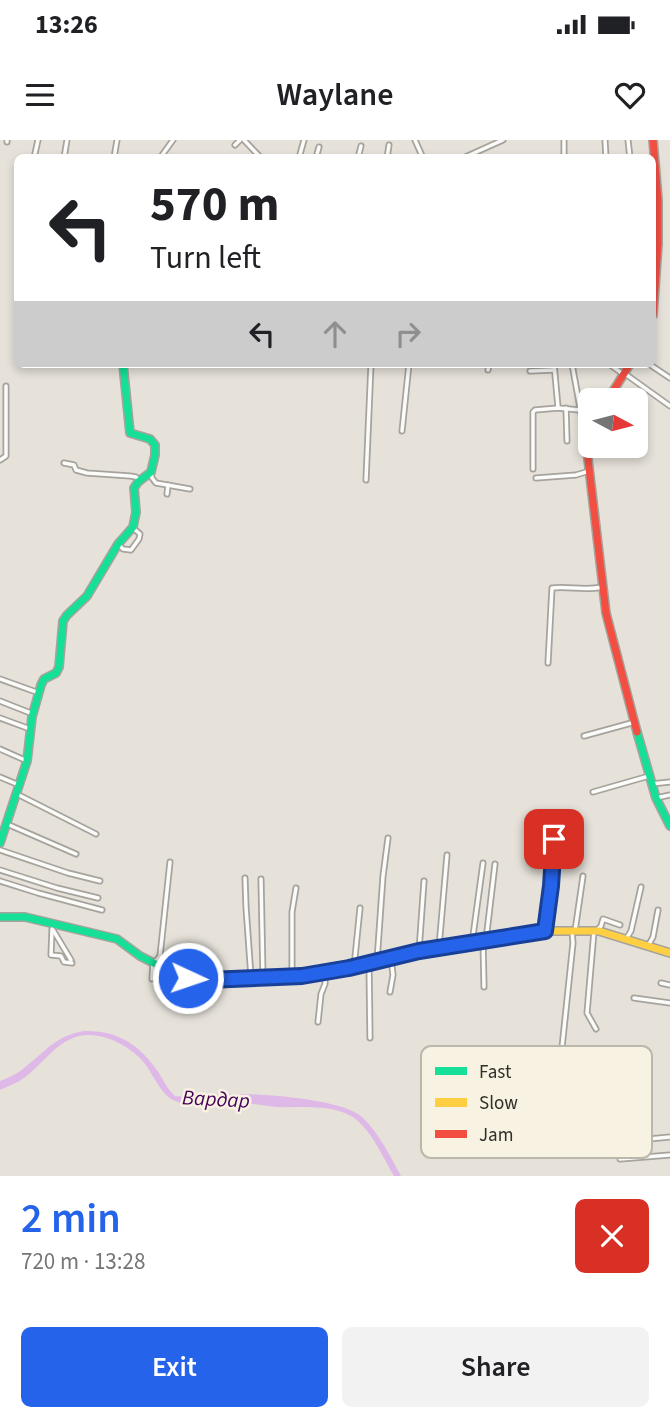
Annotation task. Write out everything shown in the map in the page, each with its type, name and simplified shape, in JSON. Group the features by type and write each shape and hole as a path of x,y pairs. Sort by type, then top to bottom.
{"street":[{"path":"235,145 242,140 257,154"},
{"path":"472,154 503,140"},
{"path":"388,154 389,145"},
{"path":"359,154 361,146"},
{"path":"317,154 319,147"},
{"path":"656,176 659,244 656,280"},
{"path":"123,368 130,433 147,437 154,443 152,478 156,483 190,489"},
{"path":"366,480 372,368"},
{"path":"402,432 409,368"},
{"path":"573,368 578,399"},
{"path":"615,368 670,406"},
{"path":"615,388 627,368"},
{"path":"655,368 670,378"},
{"path":"530,371 554,370 558,408"},
{"path":"0,460 6,456 6,386"},
{"path":"566,408 567,441"},
{"path":"533,469 535,410 578,410"},
{"path":"588,458 606,613 649,776 656,798 669,822"},
{"path":"64,463 74,465 76,470 87,473 130,476 139,481"},
{"path":"536,478 576,475 589,471"},
{"path":"0,843 27,761 30,729 39,692 44,679 56,673 59,667 61,630 65,618 86,597 118,544 133,528 136,484 151,472"},
{"path":"167,494 168,485"},
{"path":"118,544 124,550 131,550 140,534 133,528"},
{"path":"548,663 552,588 591,590 602,587"},
{"path":"0,678 39,692"},
{"path":"0,701 33,713"},
{"path":"0,718 30,729"},
{"path":"584,736 635,722"},
{"path":"0,750 27,761"},
{"path":"593,792 649,776"},
{"path":"0,777 96,834"},
{"path":"652,784 670,782"},
{"path":"656,798 670,795"},
{"path":"6,824 76,854"},
{"path":"370,1038 373,962 388,838"},
{"path":"545,931 554,839"},
{"path":"0,849 68,873 100,881"},
{"path":"439,948 447,855"},
{"path":"152,963 160,956 170,862"},
{"path":"472,943 483,863"},
{"path":"484,987 484,941 495,864"},
{"path":"0,870 98,898"},
{"path":"562,1046 573,931 583,876"},
{"path":"245,878 252,979"},
{"path":"261,879 263,978"},
{"path":"0,881 102,909"},
{"path":"419,951 424,881"},
{"path":"626,939 631,930 641,887"},
{"path":"292,976 292,912 296,888"},
{"path":"354,967 360,908"},
{"path":"648,946 653,937 658,910"},
{"path":"0,917 25,917 117,939 152,963 177,975 205,980 252,979 325,972 419,951 545,931 595,931 670,953"},
{"path":"596,1029 587,1013 595,931 604,919 620,925"},
{"path":"44,922 52,929 71,961 64,962 61,956 51,955 52,929"},
{"path":"390,992 393,975 391,958"},
{"path":"152,963 152,978"},
{"path":"318,1022 325,972"},
{"path":"661,983 670,985"},
{"path":"634,998 670,1003"},
{"path":"652,1139 670,1137"},
{"path":"652,1156 670,1155"},
{"path":"621,1159 633,1158"}],"water":[{"name":"Вардар","path":"84,1031 118,1036 136,1047 152,1063 175,1096 279,1096 319,1102 352,1111 374,1130 401,1176 394,1176 370,1134 351,1116 320,1108 234,1102 181,1103 166,1094 134,1053 113,1040 97,1036 79,1036 61,1044 32,1072 0,1090 0,1081 21,1070 58,1040"}],"traffic: fast":[{"path":"0,843 27,761 32,717 41,685 44,679 56,673 59,667 63,621 87,596 118,544 133,527 136,512 134,488 151,472 155,445 150,439 130,433 123,368"},
{"path":"637,732 656,798 670,826"},
{"path":"0,917 25,917 117,939 140,956 177,975 205,980 302,976 389,958"}],"traffic: slow":[{"path":"389,958 545,931 599,931 670,953"}],"traffic: jam":[{"path":"653,140 654,154"},
{"path":"656,176 656,272"},
{"path":"615,388 628,368"},
{"path":"588,458 606,613 637,732"}],"route":[{"path":"188,978 207,980 302,976 419,951 545,931 554,839"}]}
